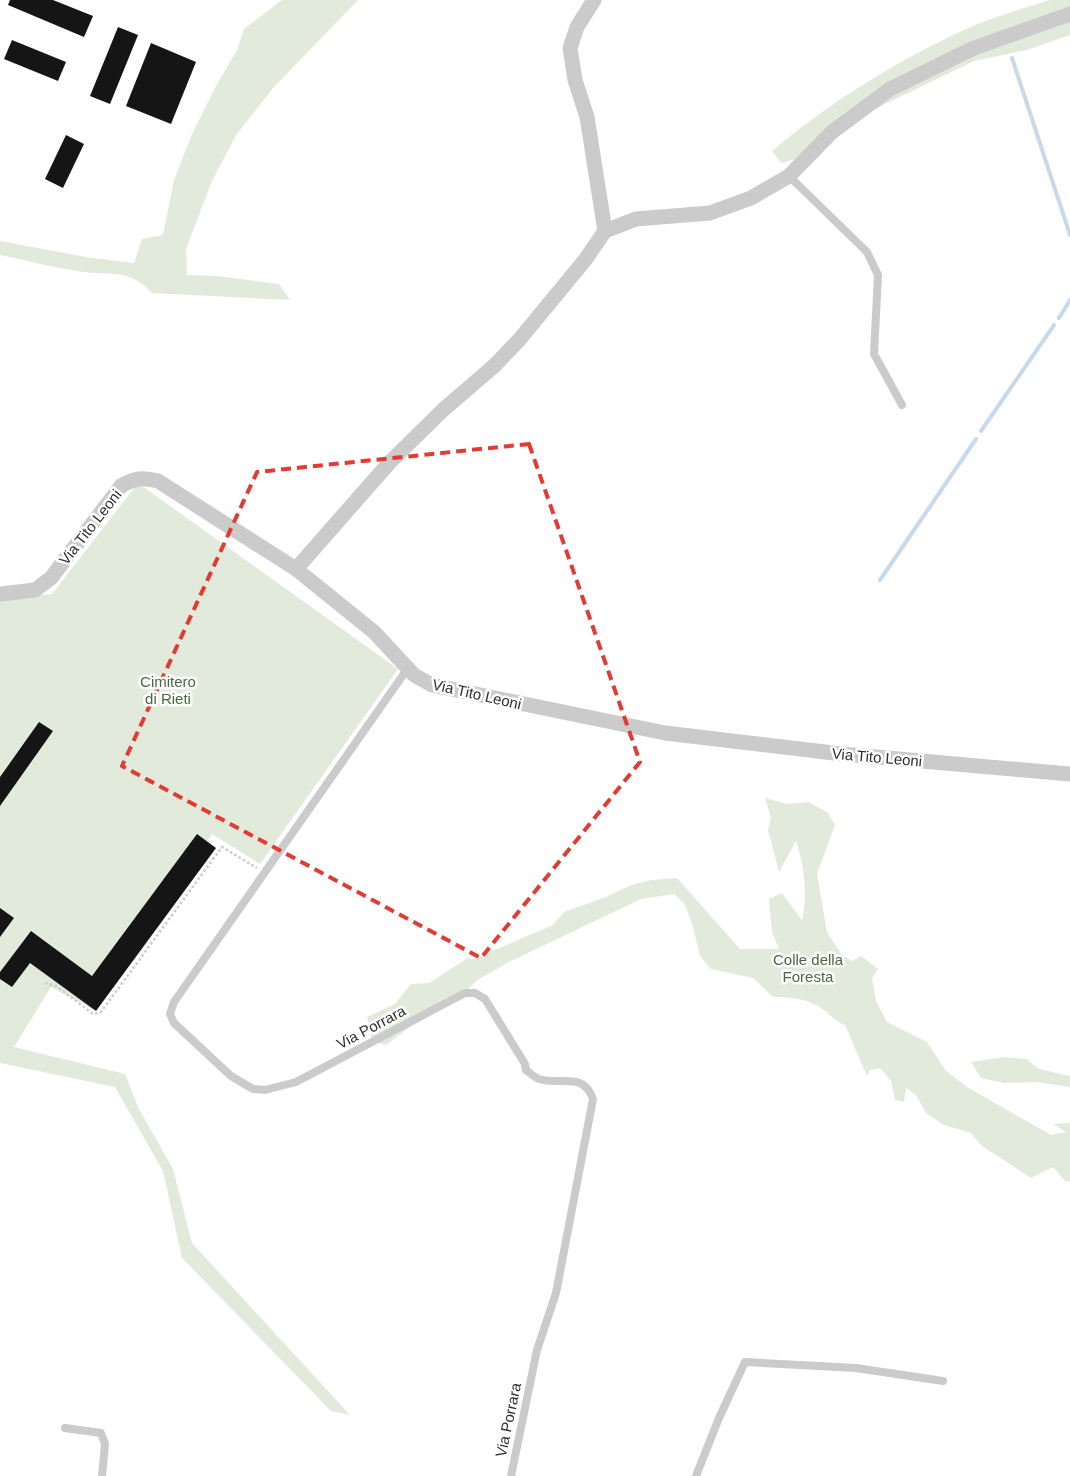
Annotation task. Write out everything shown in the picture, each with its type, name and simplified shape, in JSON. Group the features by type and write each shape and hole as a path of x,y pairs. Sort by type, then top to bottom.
{"street":[{"path":"594,0 576,27 570,48 575,80 589,126 605,231"},
{"path":"296,569 390,462 443,410 494,366 518,340 585,260 605,231 636,219 717,211 751,198 789,176 832,132 890,89 974,48 1070,14"},
{"name":"Via Tito Leoni","path":"0,594 35,590 51,578 121,486 131,480 145,478 158,481 296,569 374,632 414,675 432,685 664,733 842,754 1070,774"}],"lane":[{"path":"789,176 868,252 874,264 879,286 874,354 902,405"},
{"name":"Via Porrara","path":"408,668 174,1002 170,1014 174,1023 241,1083 253,1089 265,1090 296,1082 465,994 475,993 485,999 525,1064 526,1070 539,1079 576,1081 590,1090 594,1099 558,1283 537,1350 511,1476"},
{"path":"696,1476 719,1418 745,1362 856,1368 942,1381"},
{"path":"65,1428 101,1433 105,1444 102,1476"}],"path":[{"path":"46,983 56,986 93,1014 101,1012 222,847 240,856 264,873"}],"highlighted area":[{"path":"529,444 640,762 481,958 122,766 257,472"}],"green space":[{"path":"282,0 358,0 273,88 236,135 212,181 186,249 187,275 217,276 279,284 290,300 152,293 134,279 117,274 88,273 0,255 0,241 86,257 134,263 142,239 163,235 174,180 192,134 217,84 237,50 244,29"},
{"path":"1050,0 1070,0 1070,35 1027,50 974,61 844,124 804,157 781,163 772,151 817,116 888,69 974,25"},
{"name":"Cimitero di Rieti","path":"138,483 398,669 260,864 212,834 96,1011 51,987 14,1047 125,1074 139,1109 173,1169 192,1243 350,1415 331,1411 182,1258 163,1171 115,1087 0,1063 0,598 52,594"},
{"name":"Colle della Foresta","path":"765,798 787,804 809,802 828,813 835,825 817,874 827,932 841,954 852,961 861,956 878,969 872,978 876,1001 887,1022 927,1042 946,1071 967,1087 1051,1135 1066,1132 1053,1124 1070,1123 1070,1182 1065,1181 1053,1167 1031,1178 982,1146 971,1133 944,1125 926,1113 916,1095 906,1088 904,1102 895,1100 891,1081 880,1068 870,1070 867,1076 845,1025 820,1007 800,999 773,997 753,978 711,969 700,956 692,923 684,903 674,894 641,899 509,962 476,981 457,1000 410,1027 386,1045 372,1041 367,1017 395,1004 411,984 429,983 468,958 474,959 553,925 564,912 606,897 631,885 651,880 677,878 740,949 779,949 772,932 769,899 782,893 802,920 805,901 804,880 796,841 779,872 768,830 771,818"},
{"path":"1004,1057 1026,1059 1039,1069 1070,1076 1070,1087 1036,1082 1004,1083 981,1078 971,1062"}],"building":[{"path":"10,0 53,0 93,16 84,37 8,5"},
{"path":"118,27 138,35 110,104 90,96"},
{"path":"12,40 66,62 58,81 4,59"},
{"path":"151,43 196,62 171,124 126,106"},
{"path":"66,135 84,144 63,188 45,179"},
{"path":"39,722 53,731 0,806 0,777"},
{"path":"197,834 216,848 96,1011 30,963 12,987 0,979 0,972 31,931 92,976"},
{"path":"0,908 14,918 0,937"}],"waterway":[{"path":"1012,58 1070,235"},
{"path":"1059,318 1070,300"},
{"path":"981,431 1054,325"},
{"path":"880,580 976,439"}]}
